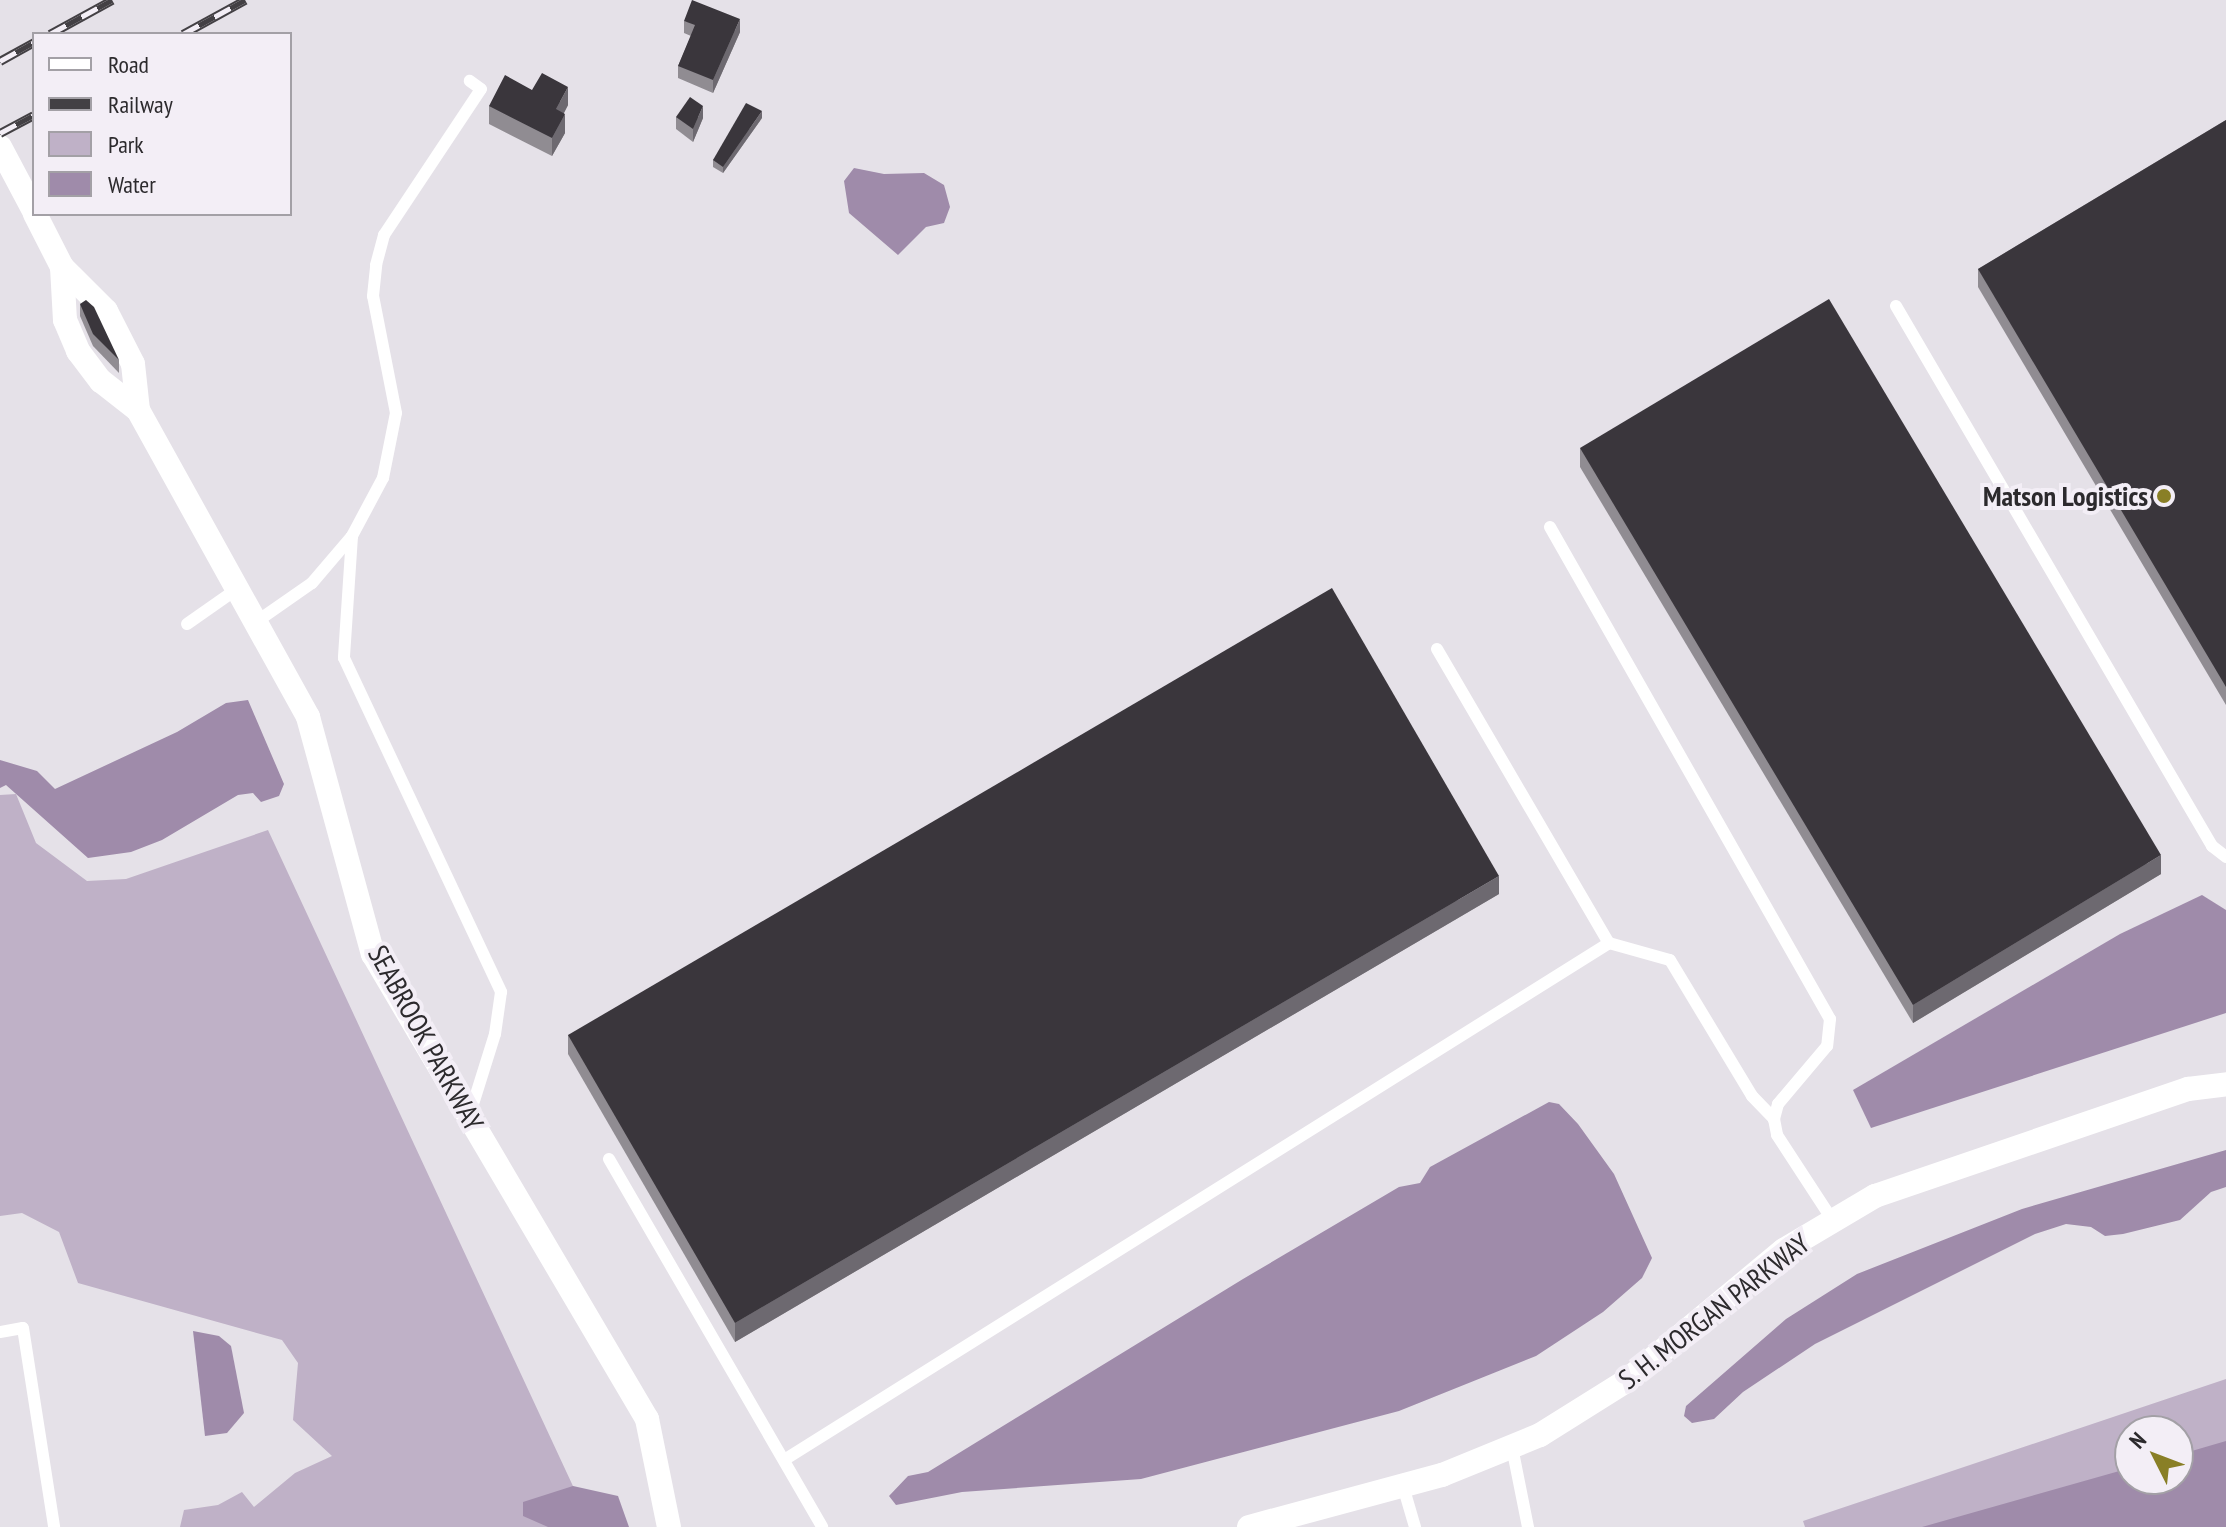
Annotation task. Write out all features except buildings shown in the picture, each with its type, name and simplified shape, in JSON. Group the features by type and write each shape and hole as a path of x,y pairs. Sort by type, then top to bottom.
{"street":[{"name":"SEABROOK PARKWAY","path":"0,147 32,207"},
{"name":"SEABROOK PARKWAY","path":"36,216 62,267 106,311 133,364 138,410 308,717 373,954 647,1419 669,1527"},
{"name":"SEABROOK PARKWAY","path":"62,267 65,320 78,351 101,381 138,410"},
{"name":"S. H. MORGAN PARKWAY","path":"1249,1527 1403,1486 1540,1435 1626,1381 1784,1250 1875,1196 2188,1089 2226,1084"}],"lane":[{"path":"256,622 312,583 352,536 383,478 396,413 373,296 376,265 384,235 481,89 470,81"},
{"path":"1896,306 2212,846 2226,857"},
{"path":"1550,527 1830,1019 1827,1046 1778,1104 1774,1119 1777,1135 1833,1221"},
{"path":"352,536 344,658 501,992 495,1034 469,1117"},
{"path":"187,624 237,589"},
{"path":"1437,649 1609,943 1670,960 1752,1096 1774,1119"},
{"path":"784,1460 1609,943"},
{"path":"609,1159 822,1527"},
{"path":"0,1332 23,1328 54,1527"},
{"path":"1512,1447 1528,1527"},
{"path":"1403,1486 1415,1527"}],"green space":[{"path":"16,794 36,843 87,881 126,879 268,830 592,1527 180,1527 184,1510 218,1505 242,1492 254,1507 295,1473 332,1456 293,1420 298,1363 282,1340 78,1283 59,1232 22,1213 0,1216 0,795"},
{"path":"2226,1379 2226,1527 1805,1527 1803,1521 2114,1417 2114,1495 2194,1495 2194,1415 2119,1415"}],"water":[{"path":"854,168 884,174 924,173 944,185 950,207 944,223 926,227 898,255 849,213 844,181"},
{"path":"248,700 284,784 279,796 261,802 253,793 238,795 162,840 131,852 88,858 6,785 0,788 0,760 37,771 55,789 177,732 226,703"},
{"path":"2202,895 2226,910 2226,1013 1871,1128 1853,1090 2120,934"},
{"path":"1549,1102 1559,1104 1578,1124 1614,1174 1652,1258 1642,1278 1603,1312 1536,1356 1399,1411 1141,1479 962,1492 896,1505 889,1496 908,1476 928,1472 1399,1187 1420,1183 1430,1167"},
{"path":"2226,1150 2226,1187 2211,1192 2180,1220 2105,1236 2091,1227 2066,1224 2035,1234 1815,1344 1743,1392 1714,1419 1692,1423 1684,1416 1686,1406 1786,1319 1857,1274 2022,1209"},
{"path":"193,1331 219,1336 231,1346 244,1413 227,1433 205,1436"},
{"path":"2226,1441 2226,1527 1922,1527 2114,1473 2114,1495 2194,1495 2194,1450"},
{"path":"573,1486 618,1496 629,1527 548,1527 523,1516 523,1502"}],"railway":[{"path":"54,32 112,0"},
{"path":"187,32 245,0"},
{"path":"0,61 32,43"},
{"path":"0,133 32,116"}],"place":[{"name":"Matson Logistics","path":"2164,496"}]}
